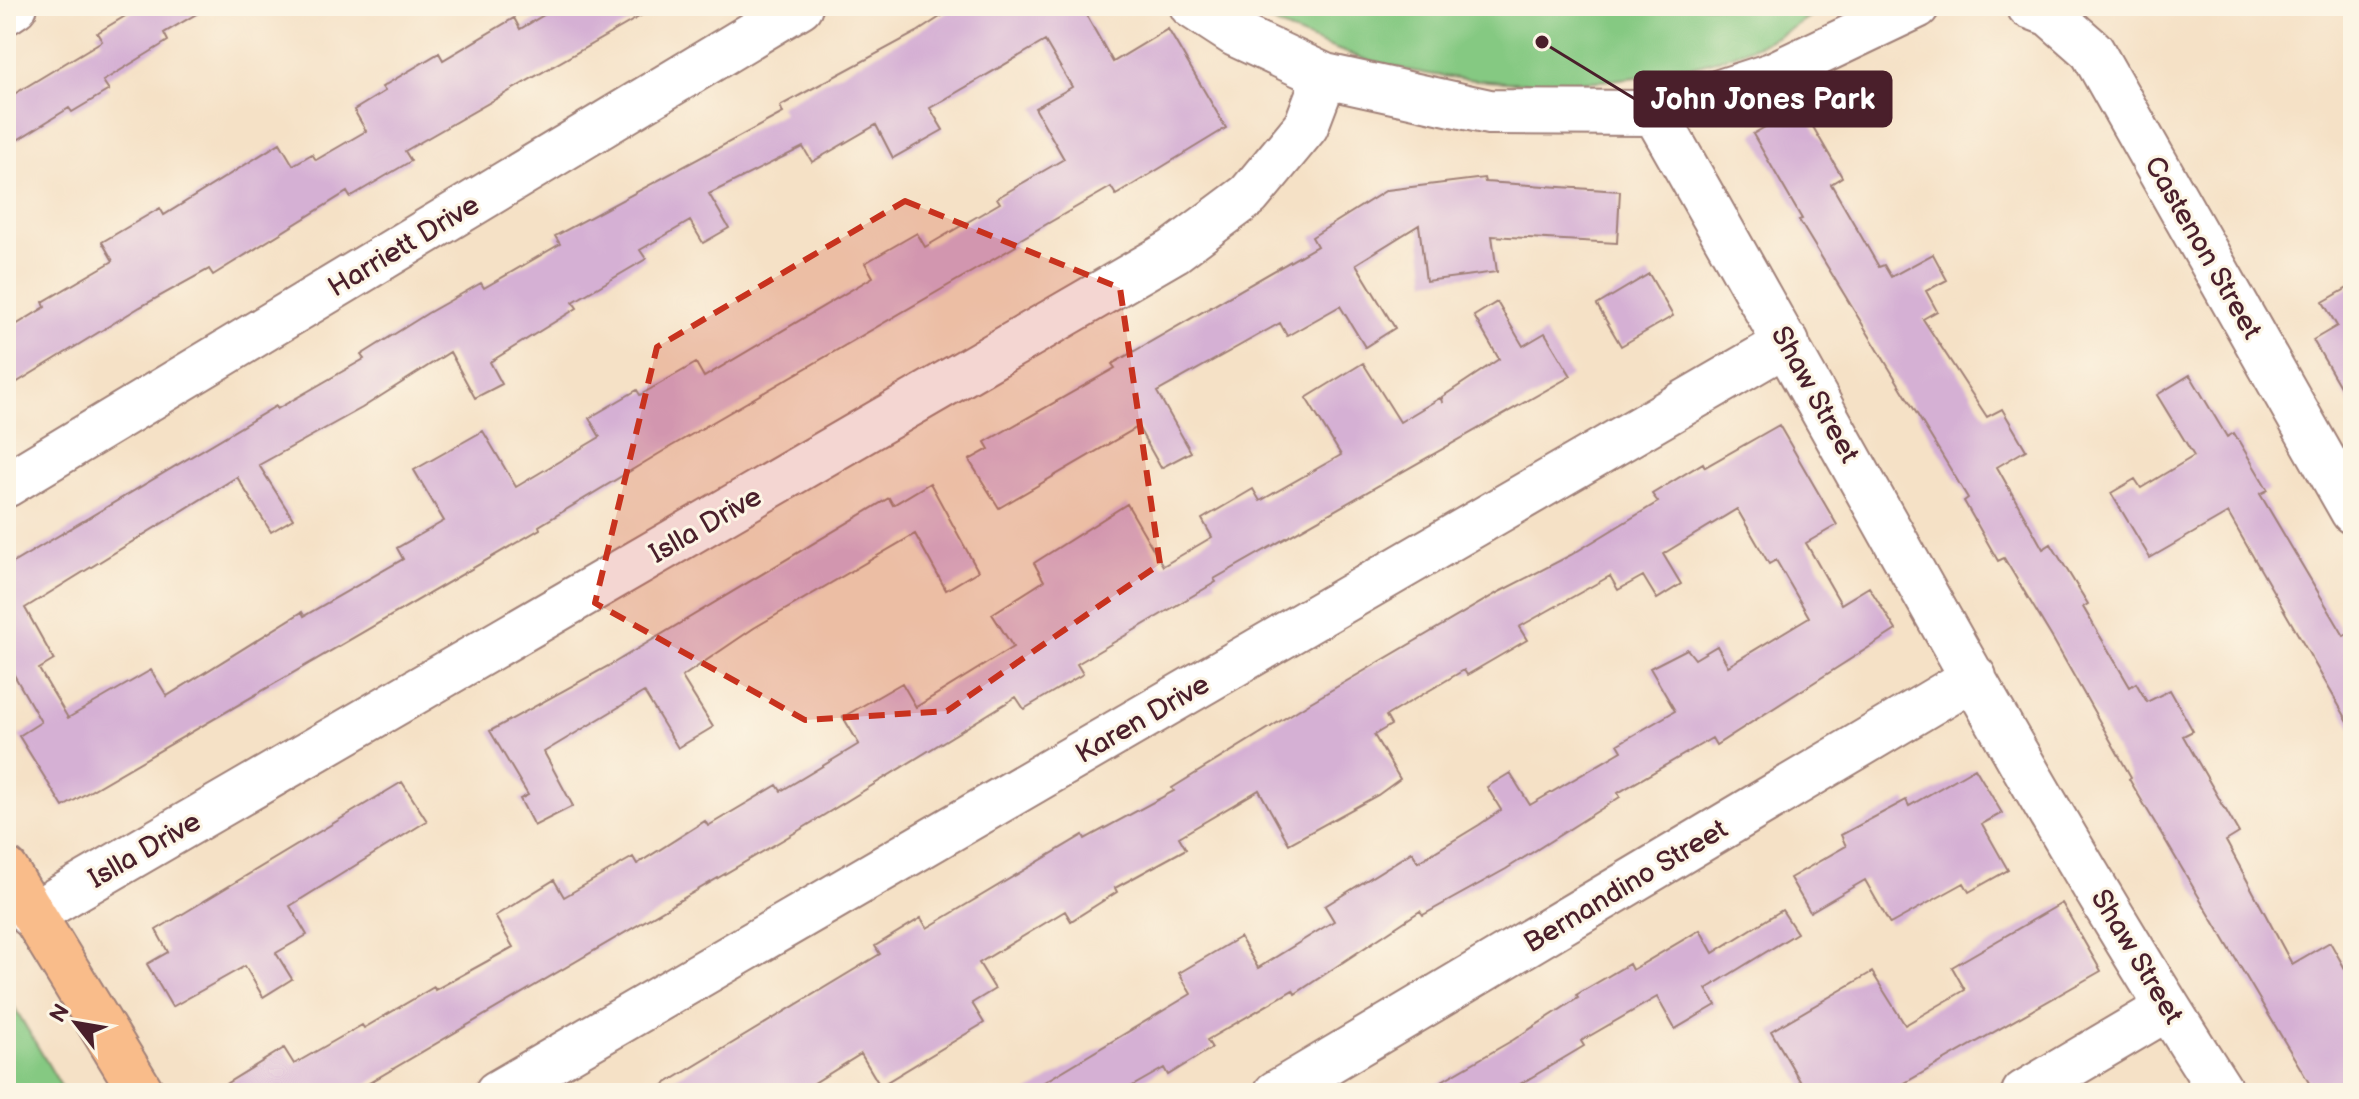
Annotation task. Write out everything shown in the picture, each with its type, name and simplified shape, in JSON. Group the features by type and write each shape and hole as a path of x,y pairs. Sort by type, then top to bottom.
{"main road":[{"path":"6,870 142,1093"}],"street":[{"path":"6,12 15,6"},
{"name":"Harriett Drive","path":"6,485 800,6"},
{"path":"1192,6 1235,34 1325,76 1489,112 1655,113 1772,75 1917,6"},
{"name":"Castenon Street","path":"2029,6 2050,14 2079,19 2092,51 2347,489"},
{"name":"Islla Drive","path":"31,915 1174,251 1249,195 1306,126 1325,76"},
{"name":"Shaw Street","path":"1655,113 1974,677 2168,1008 2222,1093"},
{"name":"Karen Drive","path":"497,1093 1787,343"},
{"name":"Bernandino Street","path":"1276,1093 1974,677"},
{"path":"2024,1093 2168,1008"}],"highlighted area":[{"path":"905,201 1120,288 1160,564 947,711 805,720 595,603 657,347"}],"green space":[{"path":"1243,6 1823,6 1782,34 1734,55 1680,69 1566,83 1456,78 1407,70 1322,44"},
{"path":"6,993 65,1093 6,1093"}],"building":[{"path":"142,6 210,6 164,33 168,41 103,81 109,90 72,112 69,108 6,147 6,99 102,41 97,33"},
{"path":"559,6 658,6 405,151 411,161 350,197 347,192 213,275 209,269 140,307 6,389 6,331 45,307 43,302 113,261 102,242 160,208 164,215 280,143 293,165 312,154 316,160 366,131 354,110 385,91 382,87 439,53 443,60 514,18 520,29"},
{"path":"957,6 1081,6 1113,62 1168,29 1226,128 1116,195 1111,187 1014,243 1016,246 670,447 539,526 540,529 63,807 19,736 41,722 6,661 6,567 276,406 277,409 364,359 361,355 428,313 481,283 484,288 560,244 555,236 783,113 780,106 917,32","holes":["1045,41 1072,87 1035,108 1064,159 997,198 1000,203 925,247 917,233 865,263 873,277 704,377 696,363 640,395 637,390 589,418 600,437 516,487 483,431 414,470 444,521 397,548 403,559 304,616 302,612 167,696 151,670 68,718 39,669 54,660 25,608 237,477 271,532 293,519 259,465 362,408 450,352 475,398 502,384 490,362 577,308 573,302 646,259 640,250 690,221 703,243 729,228 709,194 803,147 812,162 876,125 893,158 943,130 930,108"]},
{"path":"1801,106 1842,177 1831,184 1879,267 1884,265 1891,277 1933,254 1947,280 1926,291 1937,311 1923,319 1987,417 2002,409 2026,450 1997,467 2043,549 2051,544 2088,604 2083,607 2130,687 2136,683 2147,702 2170,690 2193,731 2183,736 2239,833 2226,841 2292,964 2330,942 2353,983 2353,1093 2315,1093 2129,779 2131,777 2053,639 2004,558 1998,561 1964,501 1968,498 1799,220 1802,219 1753,134"},
{"path":"1484,178 1485,182 1620,191 1617,243 1492,236 1497,272 1426,281 1419,225 1356,264 1395,328 1365,347 1340,306 1287,336 1280,323 1157,392 1191,452 1161,468 1138,427 999,508 969,460 989,449 985,442 1115,368 1112,364 1317,246 1312,237 1387,190"},
{"path":"1649,274 1673,316 1621,346 1597,305"},
{"path":"2353,285 2353,409 2313,340 2337,326 2323,302"},
{"path":"1497,302 1523,346 1545,333 1571,376 1214,579 1216,582 1077,664 1083,674 1024,709 1016,697 803,828 352,1093 211,1093 284,1048 294,1064 513,947 495,916 554,880 564,897 633,857 637,864 705,821 708,826 777,785 781,791 859,744 843,717 902,683 916,707 1013,647 992,614 1044,581 1034,563 1127,504 1163,566 1212,537 1202,519 1253,489 1260,501 1341,455 1306,398 1363,363 1400,422 1440,398 1443,403 1442,397 1499,359 1474,316"},
{"path":"2190,375 2227,437 2234,433 2268,490 2260,494 2344,636 2353,631 2353,730 2228,513 2150,558 2111,493 2135,479 2141,488 2194,456 2157,395"},
{"path":"1779,425 1837,525 1806,543 1841,604 1869,587 1896,630 1716,745 1712,738 1618,793 1620,797 1506,869 1423,915 1420,911 1295,994 1293,990 1207,1040 1212,1048 1168,1075 1164,1068 1120,1093 1026,1093 1191,994 1179,973 1240,937 1258,968 1334,921 1325,906 1412,852 1418,862 1501,810 1487,787 1510,773 1530,805 1622,751 1618,744 1675,711 1650,668 1687,649 1695,659 1717,646 1728,666 1809,617 1776,560 1769,564 1737,509 1663,554 1681,584 1657,599 1643,576 1618,590 1610,576 1519,627 1527,640 1467,675 1464,670 1386,716 1391,725 1374,735 1400,779 1378,795 1289,844 1259,790 1179,837 1186,849 1115,888 1117,892 1071,921 1065,911 979,963 995,989 972,1003 984,1023 880,1086 861,1054 798,1093 650,1093 880,954 875,946 921,918 927,928 1083,835 1085,839 1174,791 1172,788 1311,702 1499,592 1571,555 1658,502 1652,494 1703,463 1705,467"},
{"path":"930,483 978,571 946,590 915,534 754,628 682,677 713,727 678,748 644,692 544,752 573,806 534,826 520,799 528,795 490,731 612,664 889,498 893,505"},
{"path":"1975,768 2002,813 1982,824 2008,870 1969,892 1964,883 1890,924 1865,880 1810,912 1790,878 1846,846 1841,835 1906,800 1909,806"},
{"path":"402,782 427,821 290,906 307,935 276,953 292,979 263,997 245,966 172,1007 147,964 168,952 156,930"},
{"path":"2062,903 2101,971 1887,1093 1807,1093 1771,1031 1872,972 1905,1025 1965,990 1952,967"},
{"path":"1782,910 1797,933 1706,989 1716,1005 1675,1029 1657,997 1581,1041 1584,1046 1505,1093 1421,1093 1513,1040 1578,998 1576,995 1629,964 1632,970 1700,930 1713,953"}],"place":[{"name":"John Jones Park","path":"1542,42"}]}
